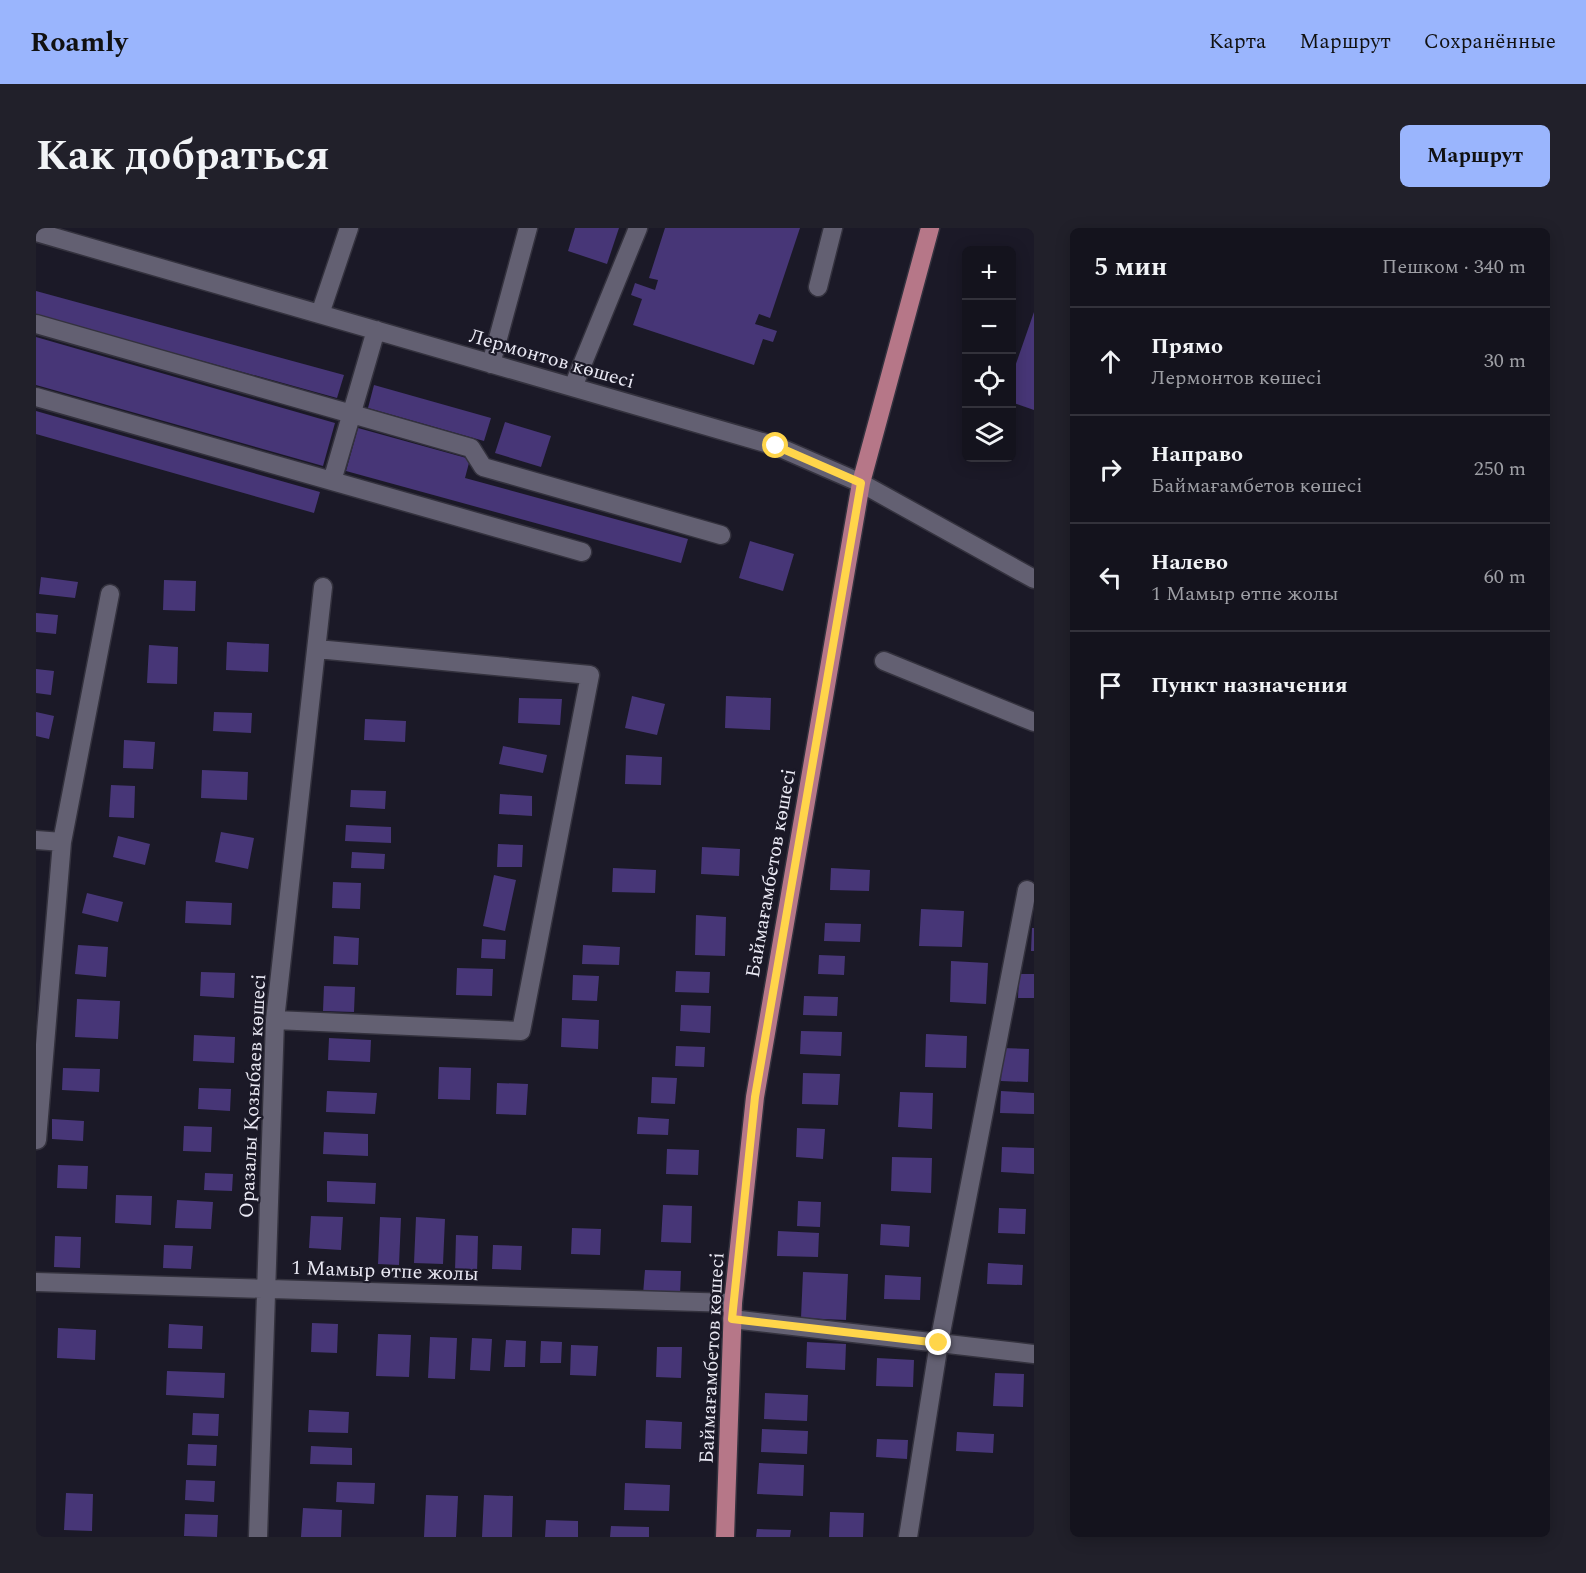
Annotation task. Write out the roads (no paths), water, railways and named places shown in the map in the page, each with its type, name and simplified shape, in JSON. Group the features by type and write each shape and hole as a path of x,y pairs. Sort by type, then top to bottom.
{"main road":[{"name":"Баймағамбетов көшесі","path":"725,1537 733,1311 755,1097 861,483 930,228"}],"street":[{"path":"320,314 349,228"},
{"path":"491,364 528,228"},
{"path":"573,387 638,228"},
{"path":"818,286 833,228"},
{"name":"Лермонтов көшесі","path":"36,232 776,446 861,483 1034,579"},
{"path":"36,324 471,448 483,467 721,535"},
{"path":"332,481 376,330"},
{"path":"36,397 582,552"},
{"name":"Оразалы Қозыбаев көшесі","path":"258,1537 275,1020 323,587"},
{"path":"37,1140 62,842 110,594"},
{"path":"275,1020 521,1031 590,675 316,649"},
{"path":"884,661 1034,722"},
{"path":"36,840 62,842"},
{"path":"908,1537 939,1343 1027,890"},
{"name":"1 Мамыр өтпе жолы","path":"36,1282 267,1289 733,1311 939,1343 1034,1354"}]}
